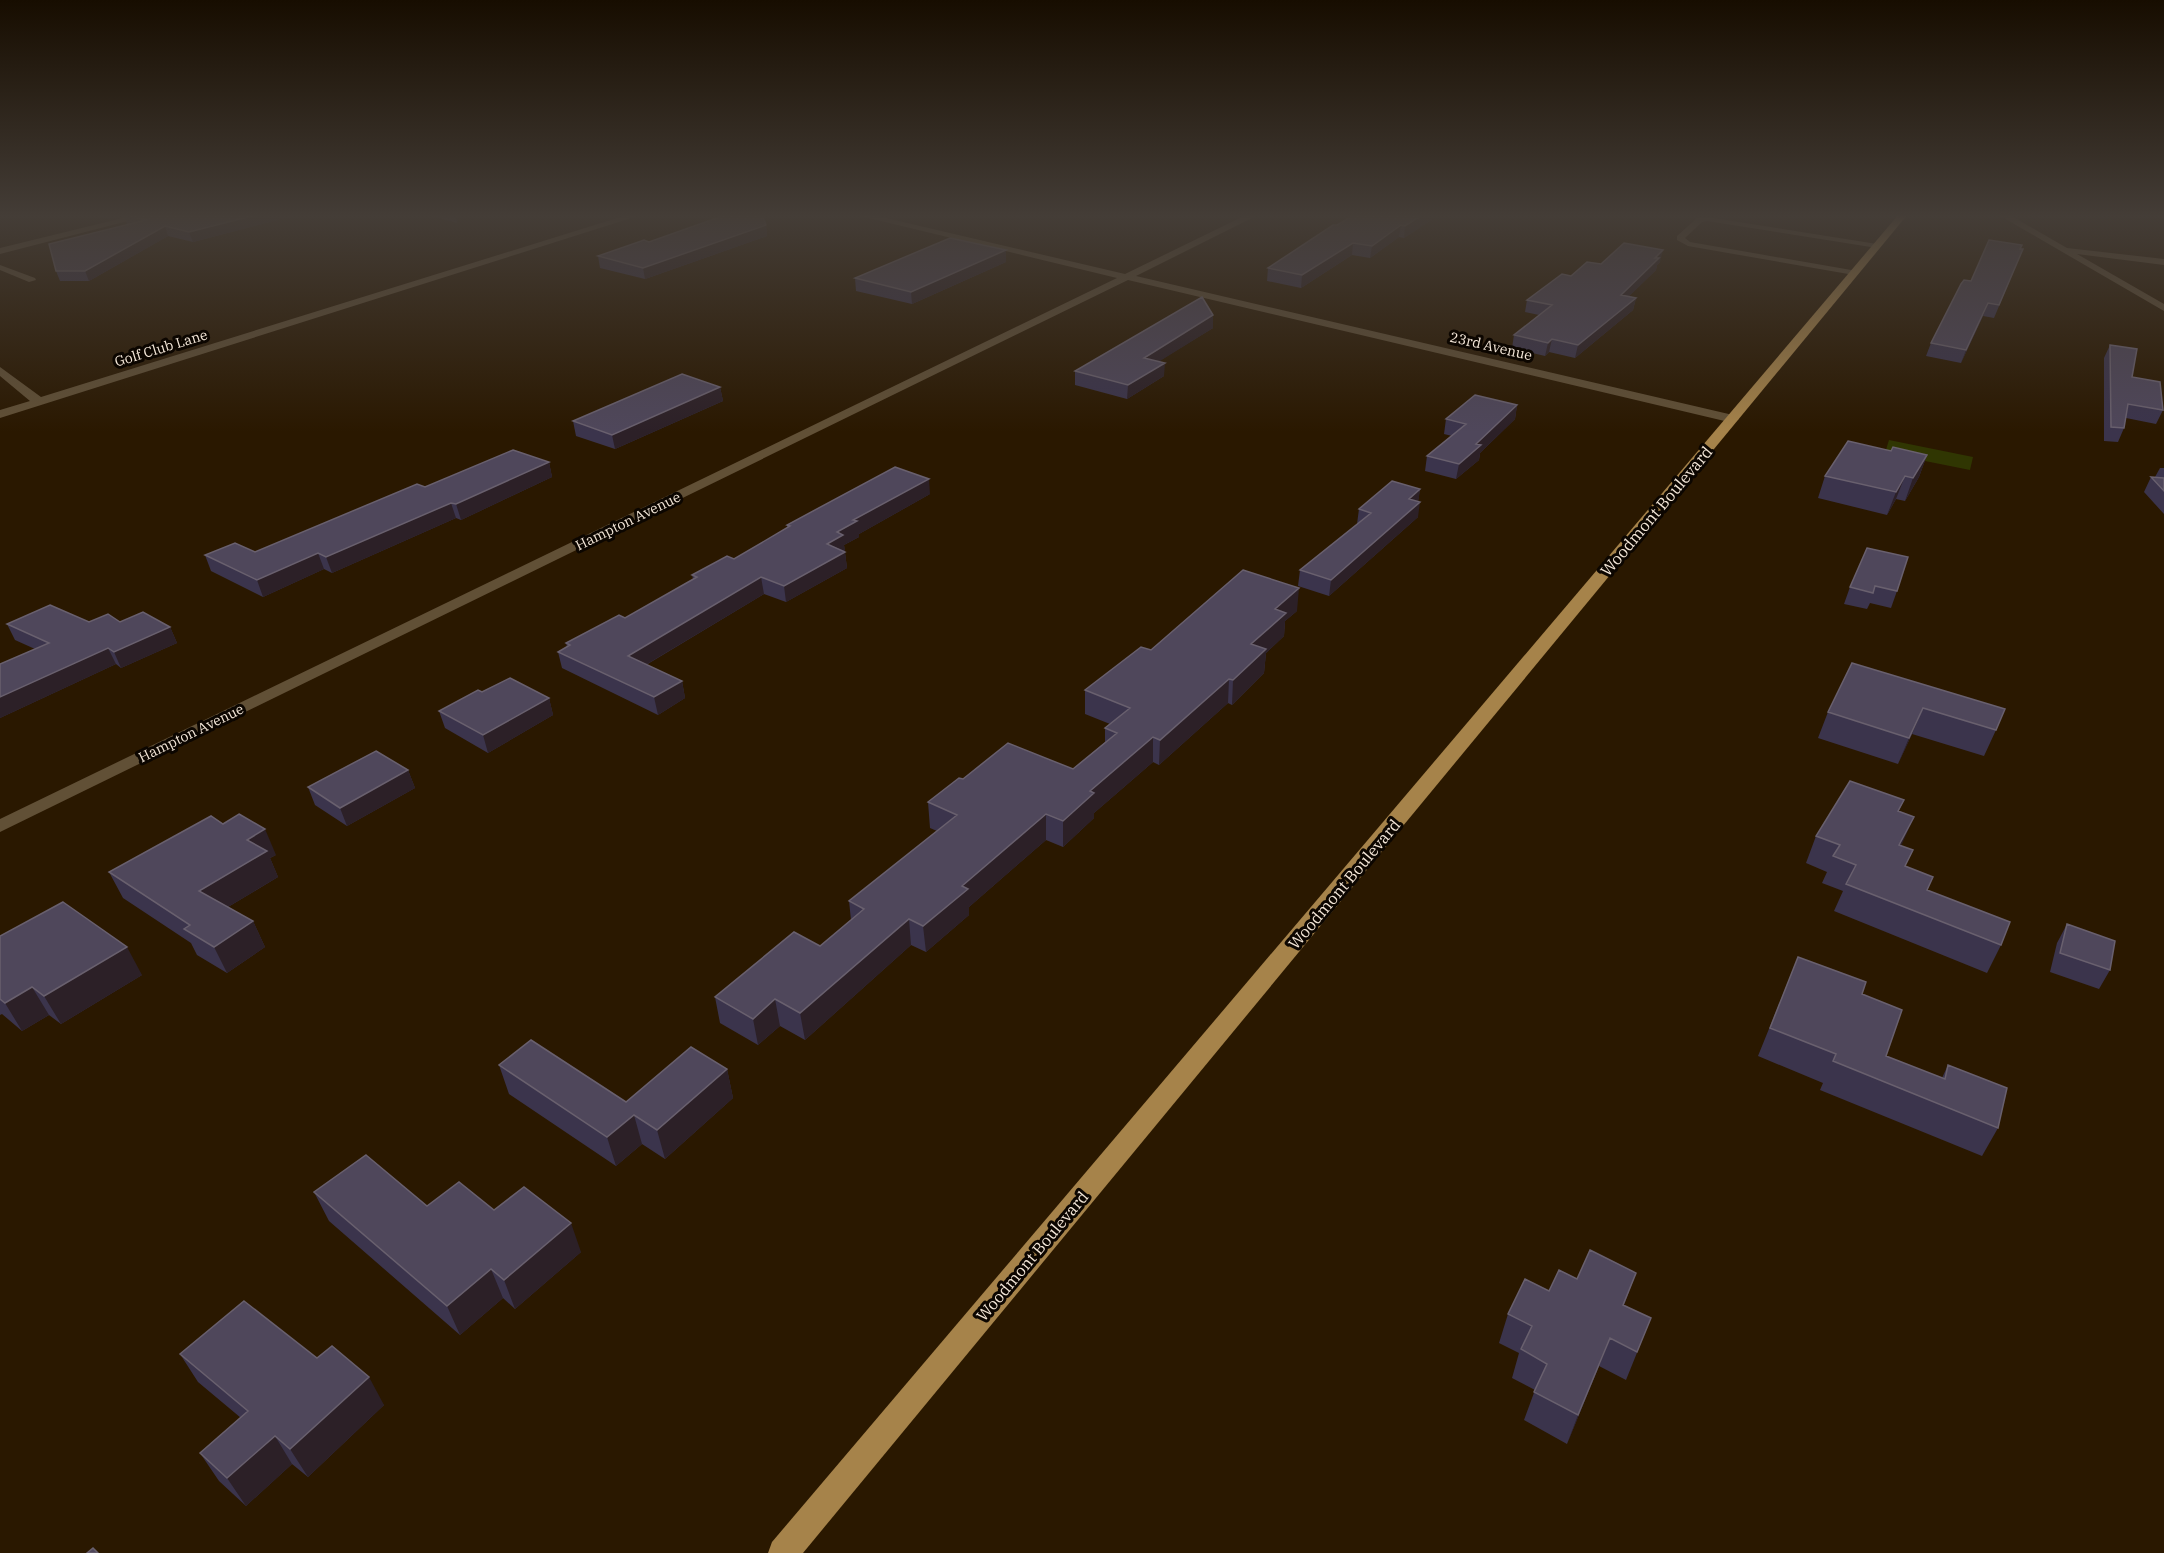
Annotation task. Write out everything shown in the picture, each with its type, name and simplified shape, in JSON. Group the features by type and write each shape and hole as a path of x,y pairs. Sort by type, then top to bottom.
{"main road":[{"name":"Woodmont Boulevard","path":"783,1553 1843,286"}],"street":[{"name":"Golf Club Lane","path":"0,414 408,286"},
{"name":"Hampton Avenue","path":"0,826 1110,286"},
{"name":"23rd Avenue","path":"1169,286 1733,419"},
{"path":"2127,286 2164,308"},
{"path":"0,370 39,402"}],"green space":[{"path":"1889,440 1973,457 1970,470 1885,453"}],"building":[{"path":"889,286 924,286 911,292"},
{"path":"1545,286 1630,286 1621,295 1636,298 1578,345 1552,339 1548,343 1514,335 1552,305 1527,300"},
{"path":"1960,286 2007,286 1999,305 1988,303 1966,350 1931,343"},
{"path":"1202,297 1213,315 1144,358 1165,363 1128,385 1075,371"},
{"path":"2110,345 2137,349 2132,377 2160,382 2163,410 2128,404 2124,428 2111,427"},
{"path":"682,374 720,387 612,435 573,421"},
{"path":"1475,395 1517,405 1476,444 1481,445 1459,464 1427,456 1466,424 1446,419"},
{"path":"1848,441 1891,451 1893,447 1927,455 1913,478 1905,476 1896,492 1825,476"},
{"path":"513,450 549,462 456,504 451,503 326,557 318,553 257,580 205,555 235,543 255,552 417,484 425,487"},
{"path":"895,467 929,479 853,520 857,521 837,532 843,535 827,544 845,552 784,586 761,577 628,656 682,681 654,697 558,652 570,645 566,643 619,615 625,618 697,577 692,575 727,556 734,559 790,526 787,525"},
{"path":"2151,477 2164,478 2164,491"},
{"path":"1392,481 1420,489 1409,499 1420,502 1331,580 1300,570 1371,513 1359,509"},
{"path":"1867,548 1908,557 1897,591 1875,586 1873,593 1850,587"},
{"path":"1243,570 1299,588 1275,609 1286,613 1251,644 1266,649 1233,680 1229,679 1160,740 1153,737 1090,791 1094,793 1063,821 1046,814 962,886 968,889 923,926 909,919 800,1013 775,999 753,1019 715,997 794,932 820,946 864,909 849,901 957,815 928,802 959,778 963,779 1008,743 1073,769 1117,733 1105,728 1130,708 1085,690 1141,647 1151,650"},
{"path":"50,605 89,622 108,614 120,622 143,612 170,627 114,652 108,648 0,697 0,664 49,643 7,624"},
{"path":"1852,663 2005,709 1996,730 1923,708 1909,738 1828,712"},
{"path":"510,678 549,698 483,735 439,711 478,690 482,692"},
{"path":"376,751 408,770 340,808 308,787"},
{"path":"1850,781 1904,800 1898,811 1914,817 1899,845 1913,850 1905,866 1933,877 1927,890 2010,922 2001,945 1846,884 1856,865 1833,856 1840,845 1816,836"},
{"path":"239,814 265,829 247,840 267,851 199,891 253,921 214,947 184,929 190,925 109,872 211,816 223,824"},
{"path":"63,902 127,947 44,996 32,987 5,1003 0,999 0,936"},
{"path":"2067,924 2115,941 2110,970 2060,953"},
{"path":"1798,957 1866,982 1862,994 1902,1010 1886,1056 1945,1079 1948,1065 2007,1088 1998,1128 1833,1061 1836,1054 1770,1028"},
{"path":"531,1040 626,1102 691,1047 727,1069 657,1130 634,1115 607,1137 499,1065"},
{"path":"366,1155 427,1206 459,1182 494,1210 524,1187 571,1223 504,1280 491,1269 447,1306 314,1192"},
{"path":"1590,1250 1636,1273 1623,1305 1651,1318 1637,1352 1610,1338 1578,1415 1534,1392 1547,1364 1521,1349 1532,1326 1508,1314 1525,1279 1549,1291 1559,1270 1577,1279"},
{"path":"244,1301 317,1358 332,1346 369,1377 290,1449 275,1436 227,1478 200,1453 248,1411 180,1354"},
{"path":"93,1548 98,1553 87,1553"}]}
